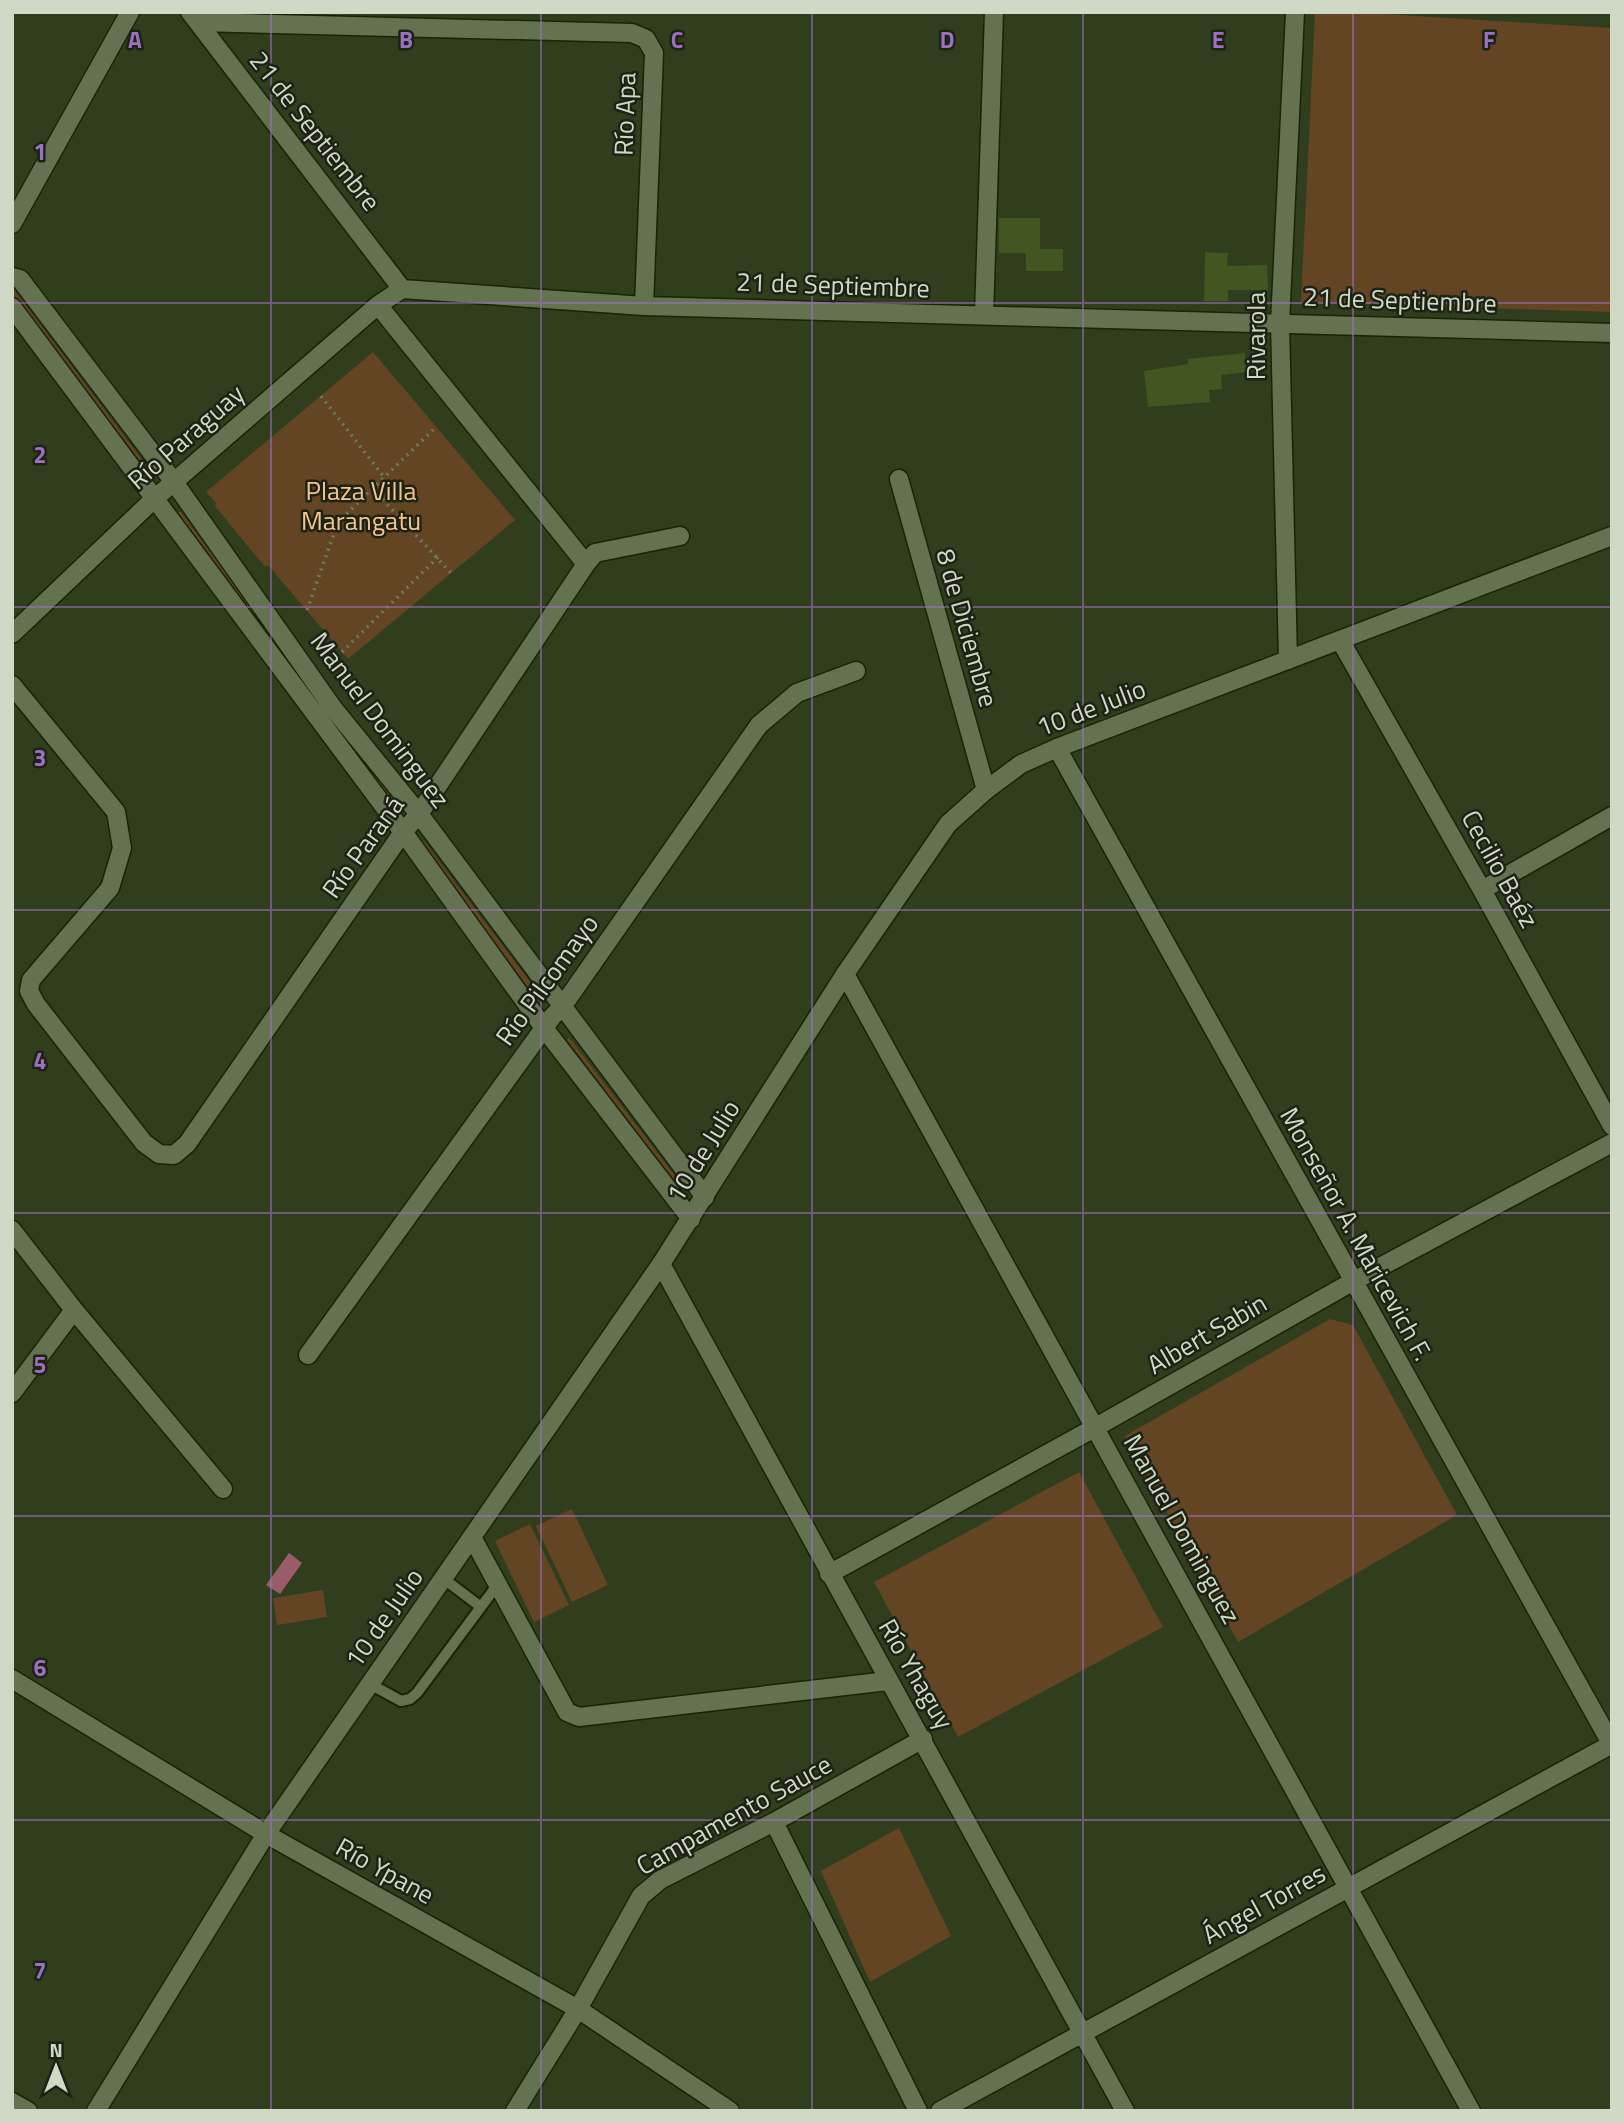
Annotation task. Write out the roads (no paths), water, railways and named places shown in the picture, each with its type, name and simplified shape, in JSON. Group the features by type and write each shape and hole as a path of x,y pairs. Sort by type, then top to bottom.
{"street":[{"path":"12,224 130,12"},
{"path":"984,315 994,12"},
{"name":"Rivarola","path":"1288,660 1280,323 1295,12"},
{"name":"21 de Septiembre","path":"194,17 402,289 644,306 1612,333"},
{"name":"Río Apa","path":"194,17 632,33 646,39 654,53 644,306"},
{"name":"Manuel Dominguez","path":"12,277 19,279 174,482 333,708 419,814 705,1197"},
{"name":"Río Paraguay","path":"12,634 153,500 379,305 402,289"},
{"path":"379,305 586,564 595,554 680,536"},
{"name":"Manuel Dominguez","path":"12,307 153,500 403,832 544,1028 691,1219"},
{"name":"8 de Diciembre","path":"898,479 986,790"},
{"name":"10 de Julio","path":"96,2111 266,1834 661,1264 845,974 948,824 986,790 1021,764 1057,748 1612,537"},
{"name":"Río Paraná","path":"12,685 116,811 122,848 110,888 31,980 29,991 36,1004 144,1143 159,1154 174,1155 187,1144 403,832 419,814 586,564"},
{"name":"Cecilio Baéz","path":"1340,640 1612,1126"},
{"name":"Río Pilcomayo","path":"308,1355 544,1028 562,1007 759,725 797,693 856,671"},
{"name":"Monseñor A. Maricevich F.","path":"1057,748 1352,1282 1612,1744"},
{"path":"1482,890 1612,816"},
{"name":"Manuel Dominguez","path":"845,974 1471,2111"},
{"name":"Albert Sabin","path":"829,1574 1352,1282 1612,1143"},
{"path":"12,1230 74,1310 223,1489"},
{"name":"Río Yhaguy","path":"661,1264 1125,2111"},
{"path":"12,1393 74,1310"},
{"path":"472,1536 567,1712 579,1717 888,1681"},
{"name":"Río Ypane","path":"12,1679 266,1834 578,2009 730,2111"},
{"name":"Campamento Sauce","path":"515,2111 578,2009 641,1896 660,1880 774,1822 922,1739"},
{"name":"Ángel Torres","path":"940,2111 1612,1744"},
{"path":"774,1822 918,2111"},
{"path":"12,2102 28,2111"}],"lane":[{"path":"444,1578 481,1607"},
{"path":"370,1684 401,1701 410,1699 498,1584"}],"park label":[{"name":"Plaza Villa Marangatu","path":"361,506"}]}
